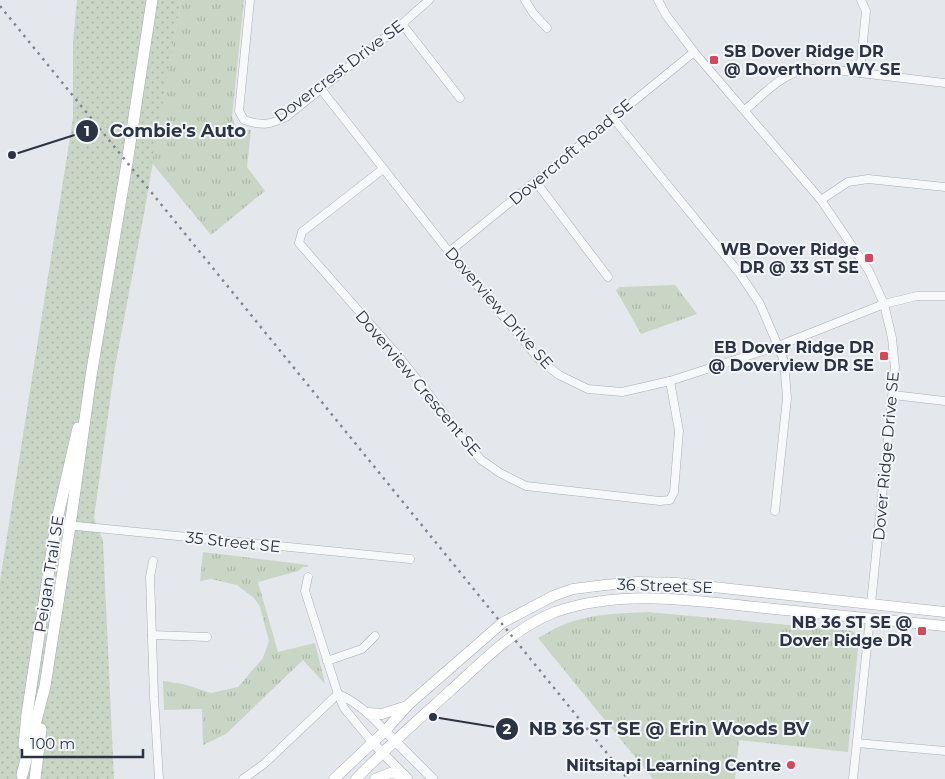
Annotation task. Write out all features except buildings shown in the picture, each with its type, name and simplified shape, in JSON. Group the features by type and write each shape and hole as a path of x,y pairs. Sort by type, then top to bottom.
{"main road":[{"name":"Peigan Trail SE","path":"21,777 45,686 91,376 152,0"},
{"name":"Peigan Trail SE","path":"21,777 27,714 56,524 71,454 91,376"},
{"name":"36 Street SE","path":"334,779 408,705 502,623 553,596 573,590 606,584 638,582 676,584 945,612"},
{"name":"36 Street SE","path":"356,779 395,741 512,636 554,613 578,605 605,601 672,599 945,626"},
{"path":"35,779 45,686"},
{"path":"368,713 382,714 408,705"},
{"path":"375,779 390,773 406,777"}],"street":[{"name":"Dovercrest Drive SE","path":"250,0 239,111 244,120 256,124 271,124 286,117 430,0"},
{"path":"525,0 547,28"},
{"name":"Dover Ridge Drive SE","path":"658,0 666,15 694,52 821,200 869,271 884,304 892,338 895,368 853,779"},
{"path":"860,73 866,11 861,0"},
{"path":"402,24 460,98"},
{"name":"Dovercroft Road SE","path":"449,252 694,52"},
{"path":"745,110 784,78 792,73 809,69 945,83"},
{"name":"Doverview Drive SE","path":"320,88 449,252 540,360 559,375 588,389 622,392 670,381 778,346 884,304 917,296 945,296"},
{"path":"613,118 740,274 760,304 778,346 784,361 787,398 775,510"},
{"name":"Doverview Crescent SE","path":"383,169 302,232 299,243 400,358 480,459 500,473 526,486 660,501 670,500 674,492 679,431 670,381"},
{"path":"821,200 848,182 868,179 945,187"},
{"path":"536,182 608,277"},
{"path":"893,395 945,401"},
{"name":"35 Street SE","path":"56,524 410,559"},
{"path":"153,561 150,576 159,779"},
{"path":"308,577 305,591 344,708 372,742 406,777"},
{"path":"152,635 207,637"},
{"path":"327,661 362,649 376,636"},
{"path":"338,694 352,700 368,713 433,779"},
{"path":"243,779 264,764 338,694"},
{"path":"857,743 945,751"}],"green space":[{"path":"77,0 181,0 144,214 114,372 94,518 103,541 114,779 0,779 0,581 73,118 73,42"},
{"path":"181,0 244,0 232,117 235,125 242,129 251,130 247,167 265,191 211,235 152,163"},
{"path":"675,285 697,314 641,334 616,290 620,287"},
{"path":"203,552 308,565 308,567 303,567 298,571 258,582 278,652 315,643 325,684 303,660 226,734 203,745 202,709 164,710 163,681 183,684 211,693 238,687 263,658 269,641 260,607 254,598 237,585 211,579 200,581"},
{"path":"648,612 853,631 859,638 848,752 739,740 735,779 653,779 538,638 560,626 583,618"}],"railway":[{"path":"0,6 628,779"}],"place":[{"name":"SB Dover Ridge DR @ Doverthorn WY SE","path":"714,60"},
{"name":"Combie's Auto","path":"12,155"},
{"name":"WB Dover Ridge DR @ 33 ST SE","path":"869,258"},
{"name":"EB Dover Ridge DR @ Doverview DR SE","path":"884,356"},
{"name":"NB 36 ST SE @ Dover Ridge DR","path":"922,631"},
{"name":"NB 36 ST SE @ Erin Woods BV","path":"433,717"},
{"name":"Niitsitapi Learning Centre","path":"791,765"}]}
